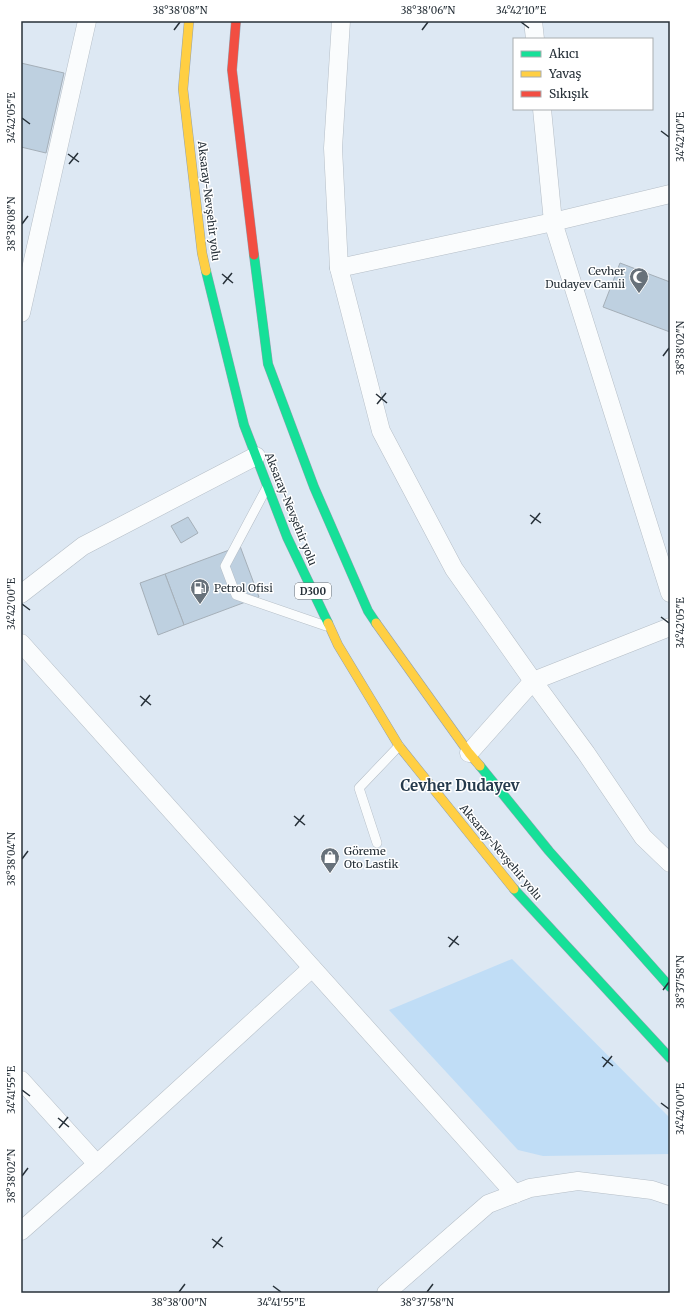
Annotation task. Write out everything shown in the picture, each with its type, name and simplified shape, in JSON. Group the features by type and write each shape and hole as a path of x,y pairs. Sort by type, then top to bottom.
{"highway":[{"name":"Aksaray-Nevşehir yolu","path":"189,21 183,89 202,253 244,425 287,536 338,645 399,746 511,886 670,1058"},
{"path":"236,21 232,70 247,204 268,364 314,487 368,611 469,752 549,851 670,987"}],"street":[{"path":"21,313 87,21"},
{"path":"341,21 333,148 339,268 381,431 454,569 533,681 586,752 643,838 670,863"},
{"path":"533,21 535,38"},
{"path":"542,110 553,222 670,593"},
{"path":"339,268 553,222 670,194"},
{"path":"21,594 83,546 256,456"},
{"path":"469,752 533,681 670,626"},
{"path":"21,643 515,1194"},
{"path":"21,1231 97,1164 312,968"},
{"path":"21,1080 97,1164"},
{"path":"386,1293 488,1204 530,1188 578,1181 652,1190 670,1196"}],"lane":[{"path":"268,486 225,566 236,595 330,628"},
{"path":"377,843 359,788 399,746"}],"shaded area":[{"path":"512,959 670,1118 670,1154 543,1156 518,1150 389,1010"}],"building":[{"path":"21,63 64,73 46,153 21,147"},
{"name":"Cevher Dudayev Camii","path":"620,263 670,282 670,332 603,307"},
{"path":"188,517 198,533 181,543 171,526"},
{"path":"240,546 259,597 184,625 165,574"},
{"path":"165,574 184,625 158,635 140,583"}],"traffic: fast":[{"path":"254,255 268,364 314,487 368,611 376,623"},
{"path":"206,271 244,425 287,537 328,623"},
{"path":"480,766 549,851 670,987"},
{"path":"514,889 670,1058"}],"traffic: slow":[{"path":"189,21 183,89 202,253 206,271"},
{"path":"328,623 338,645 399,746 514,889"},
{"path":"376,623 469,753 480,766"}],"traffic: jam":[{"path":"236,21 232,70 254,255"}],"place":[{"name":"Cevher Dudayev Camii","path":"639,294"},
{"name":"Petrol Ofisi","path":"200,605"},
{"name":"Göreme Oto Lastik","path":"330,874"}],"district":[{"name":"Cevher Dudayev","path":"460,786"}]}
